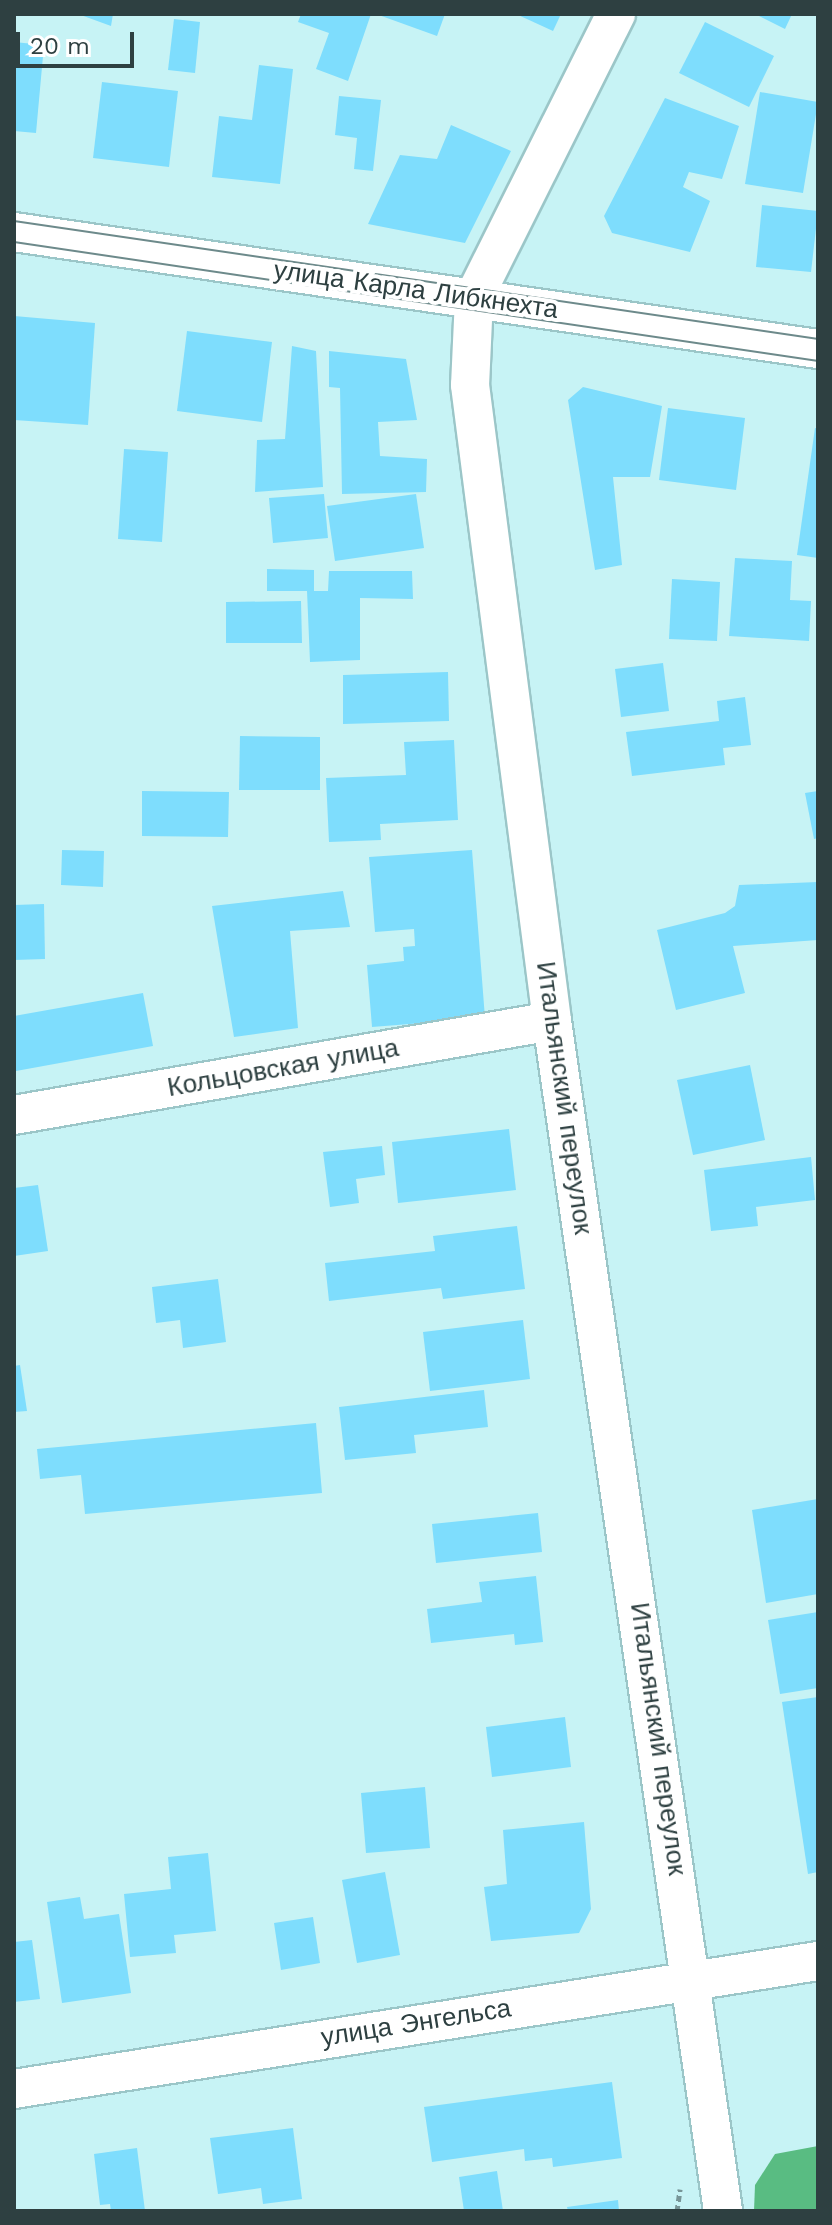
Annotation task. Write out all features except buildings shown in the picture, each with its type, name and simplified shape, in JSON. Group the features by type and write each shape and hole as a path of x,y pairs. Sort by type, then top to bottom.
{"street":[{"name":"Итальянский переулок","path":"616,14 474,298 470,385 552,1021 693,1978 723,2211"},
{"name":"улица Карла Либкнехта","path":"14,232 818,349"},
{"name":"Кольцовская улица","path":"14,1115 552,1021"},
{"name":"улица Энгельса","path":"14,2089 693,1978 818,1961"}],"green space":[{"path":"818,2146 818,2211 754,2211 755,2185 775,2154"}],"tram line":[{"path":"14,221 818,339"},
{"path":"14,242 818,361"}]}
